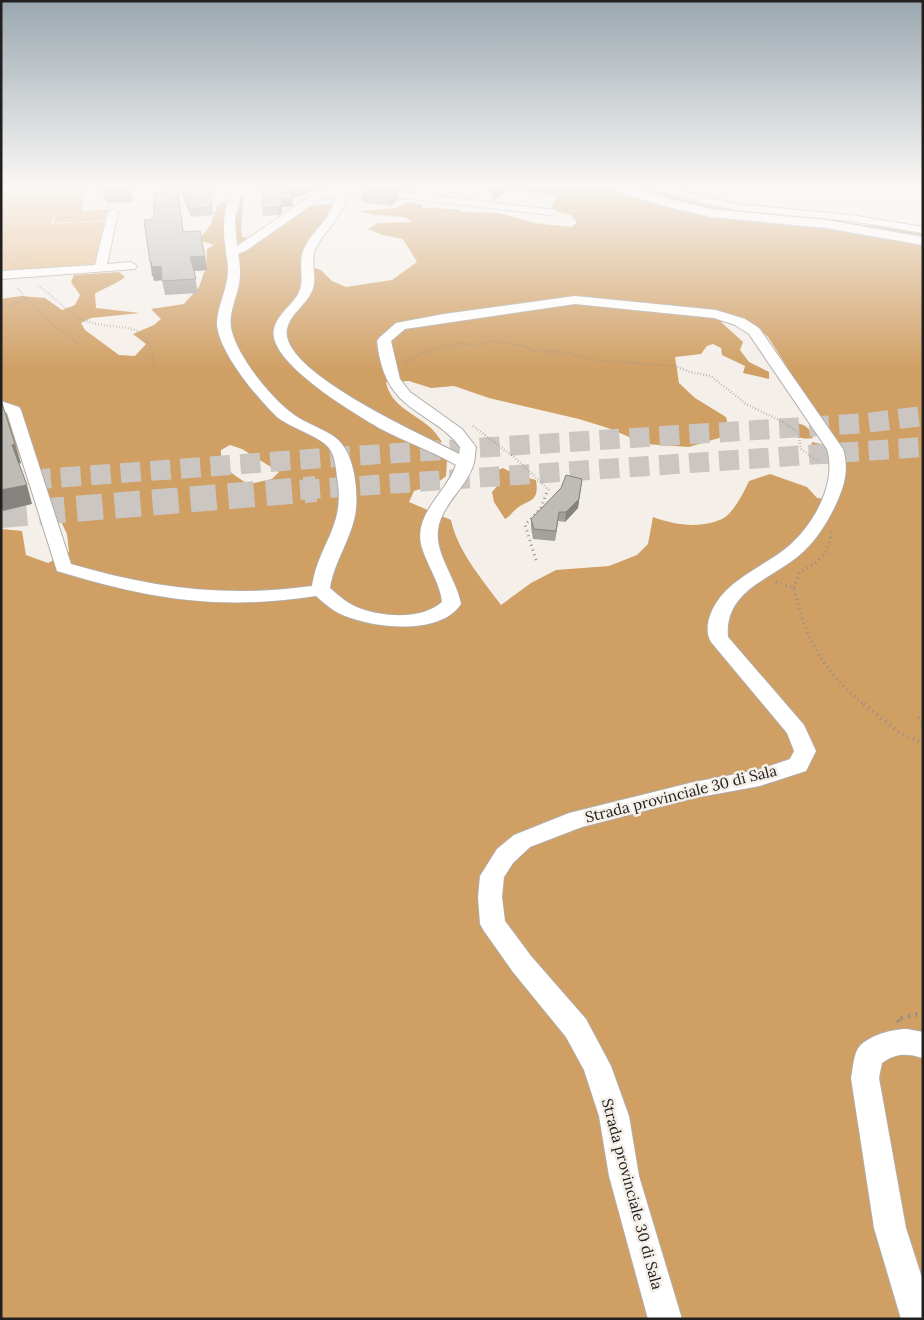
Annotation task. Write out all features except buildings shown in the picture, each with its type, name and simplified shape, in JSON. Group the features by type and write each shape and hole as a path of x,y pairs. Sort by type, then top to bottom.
{"street":[{"path":"100,268 105,247"},
{"path":"231,247 234,279 224,320 225,334 237,355 274,405 288,418 330,441 338,448 344,470 348,504 346,519 327,562 320,590"},
{"path":"232,252 245,247"},
{"path":"1,405 14,410 62,567 105,579 188,596 225,598 283,596 320,590 337,604 352,612 376,618 409,620 433,617 446,611 452,604 452,595 432,547 429,534 436,510 466,464 388,426 332,392 295,362 283,346 280,335 284,320 297,306 307,290 307,258 311,247"},
{"path":"10,279 131,266"},
{"name":"Strada provinciale 30 di Sala","path":"466,464 468,447 464,440 405,395 393,379 384,341 393,331 409,324 575,300 716,314 740,322 754,331 835,449 840,465 835,489 822,517 798,547 756,576 726,600 717,620 718,638 796,730 805,751 798,765 760,778 694,790 577,820 522,841 504,856 492,876 490,897 493,924 522,964 576,1028 597,1066 614,1116 624,1176 665,1319"},
{"path":"918,1319 890,1228 865,1078 869,1056 884,1044 906,1040 923,1045"}],"path":[{"path":"1,252 30,257"},
{"path":"10,279 26,299 54,327 81,346"},
{"path":"10,279 36,284 54,295 78,318 140,332 155,353 155,371"},
{"path":"1,309 26,299"},
{"path":"391,372 420,354 441,347 458,343 479,345 492,341 520,345 535,351 566,352 592,360 675,366 690,372 710,376 746,404 781,421 798,432 801,449 813,458 825,463 838,474"},
{"path":"469,424 515,458 549,490 541,508 525,525 536,560"},
{"path":"756,576 794,588 800,614 816,653 847,691 900,734 923,743"},
{"path":"923,717 918,717 923,723"}],"shaded area":[{"path":"1,247 99,247 93,267 1,272"},
{"path":"211,247 307,247 301,257 302,264 321,270 332,281 346,287 392,280 417,262 408,247 923,247 923,1319 1,1319 1,529 22,531 26,555 48,563 69,552 67,534 41,480 22,461 1,414 1,299 21,296 45,298 62,310 75,305 80,295 71,282 74,275 119,272 125,277 95,294 96,308 140,313 91,318 81,323 85,330 119,355 135,356 146,344 133,334 154,325 161,319 151,309 184,304 199,287 206,267 207,249","holes":["732,316 741,317 754,324 768,337 805,395 840,444 845,459 834,500 817,498 807,487 770,474 749,481 734,508 722,519 705,524 688,525 653,517 648,544 637,555 609,566 556,570 531,583 501,605 465,554 454,532 451,520 409,502 414,491 436,484 446,476 447,461 425,448 442,442 432,429 398,404 389,391 386,382 409,381 431,388 454,386 489,398 579,419 611,429 645,444 689,447 719,438 729,429 726,417 695,398 679,383 675,357 701,354 707,346 713,344 721,348 722,355 745,366 743,373 769,379 769,372 749,362 740,350 743,342 721,322","230,445 242,449 279,472 272,479 249,484 229,471 221,456 221,450"]},
{"path":"791,422 805,426 813,438 805,439 793,434 788,428"},
{"path":"812,442 821,444 829,463 821,464 813,458 811,452"},
{"path":"503,468 517,475 536,480 537,488 536,494 531,500 505,519 494,502 492,492 497,486 486,475"}],"tunnel":[{"path":"1,482 351,456 866,423 923,416"},
{"path":"300,490 923,447"},
{"path":"1,515 316,489"}]}
